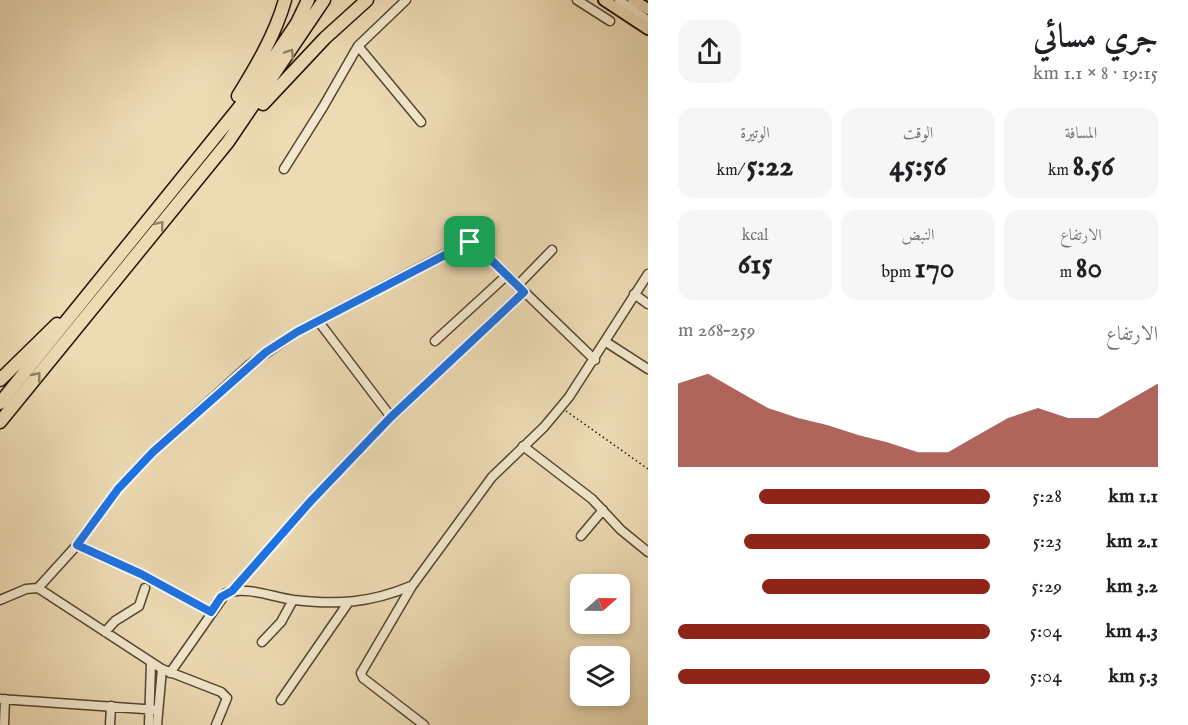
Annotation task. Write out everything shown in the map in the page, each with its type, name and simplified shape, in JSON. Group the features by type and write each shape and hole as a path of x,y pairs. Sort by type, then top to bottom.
{"highway":[{"path":"0,403 87,298 200,154 258,64 285,0"},
{"path":"200,154 219,134 271,63 308,0"},
{"path":"228,142 324,0"},
{"path":"0,422 228,142 325,38 367,0"},
{"path":"0,380 87,298"}],"main road":[{"path":"604,0 648,29"},
{"path":"635,0 648,9"}],"street":[{"path":"284,169 358,46 406,0"},
{"path":"577,0 610,21"},
{"path":"612,0 648,22"},
{"path":"619,0 648,22"},
{"path":"358,46 421,122"},
{"path":"38,588 77,545 118,489 153,452 257,359 281,342 470,242 478,247 595,360"},
{"path":"149,725 166,671 221,597 232,591 310,502 391,417 520,289 552,250"},
{"path":"424,725 362,675 412,586 492,477 561,407 595,360 648,274"},
{"path":"435,341 506,276"},
{"path":"634,294 648,304"},
{"path":"319,322 391,417"},
{"path":"606,342 648,369"},
{"path":"524,446 603,510 621,530 648,552"},
{"path":"581,536 603,510"},
{"path":"77,545 141,574 211,612"},
{"path":"232,591 245,591 293,600 348,603 386,597 412,586"},
{"path":"0,600 27,589 38,588 151,663 225,694 227,698 216,725"},
{"path":"105,632 115,621 135,610 145,588"},
{"path":"262,642 280,622 293,600"},
{"path":"281,700 348,603"},
{"path":"151,663 157,725"},
{"path":"4,725 3,699 154,709"},
{"path":"110,725 111,706"}],"path":[{"path":"561,407 648,469"}],"route":[{"path":"470,242 475,244 524,292 391,417 310,502 232,591 221,597 211,612 168,587 77,545 118,489 153,452 249,365 297,332 470,242"}]}
